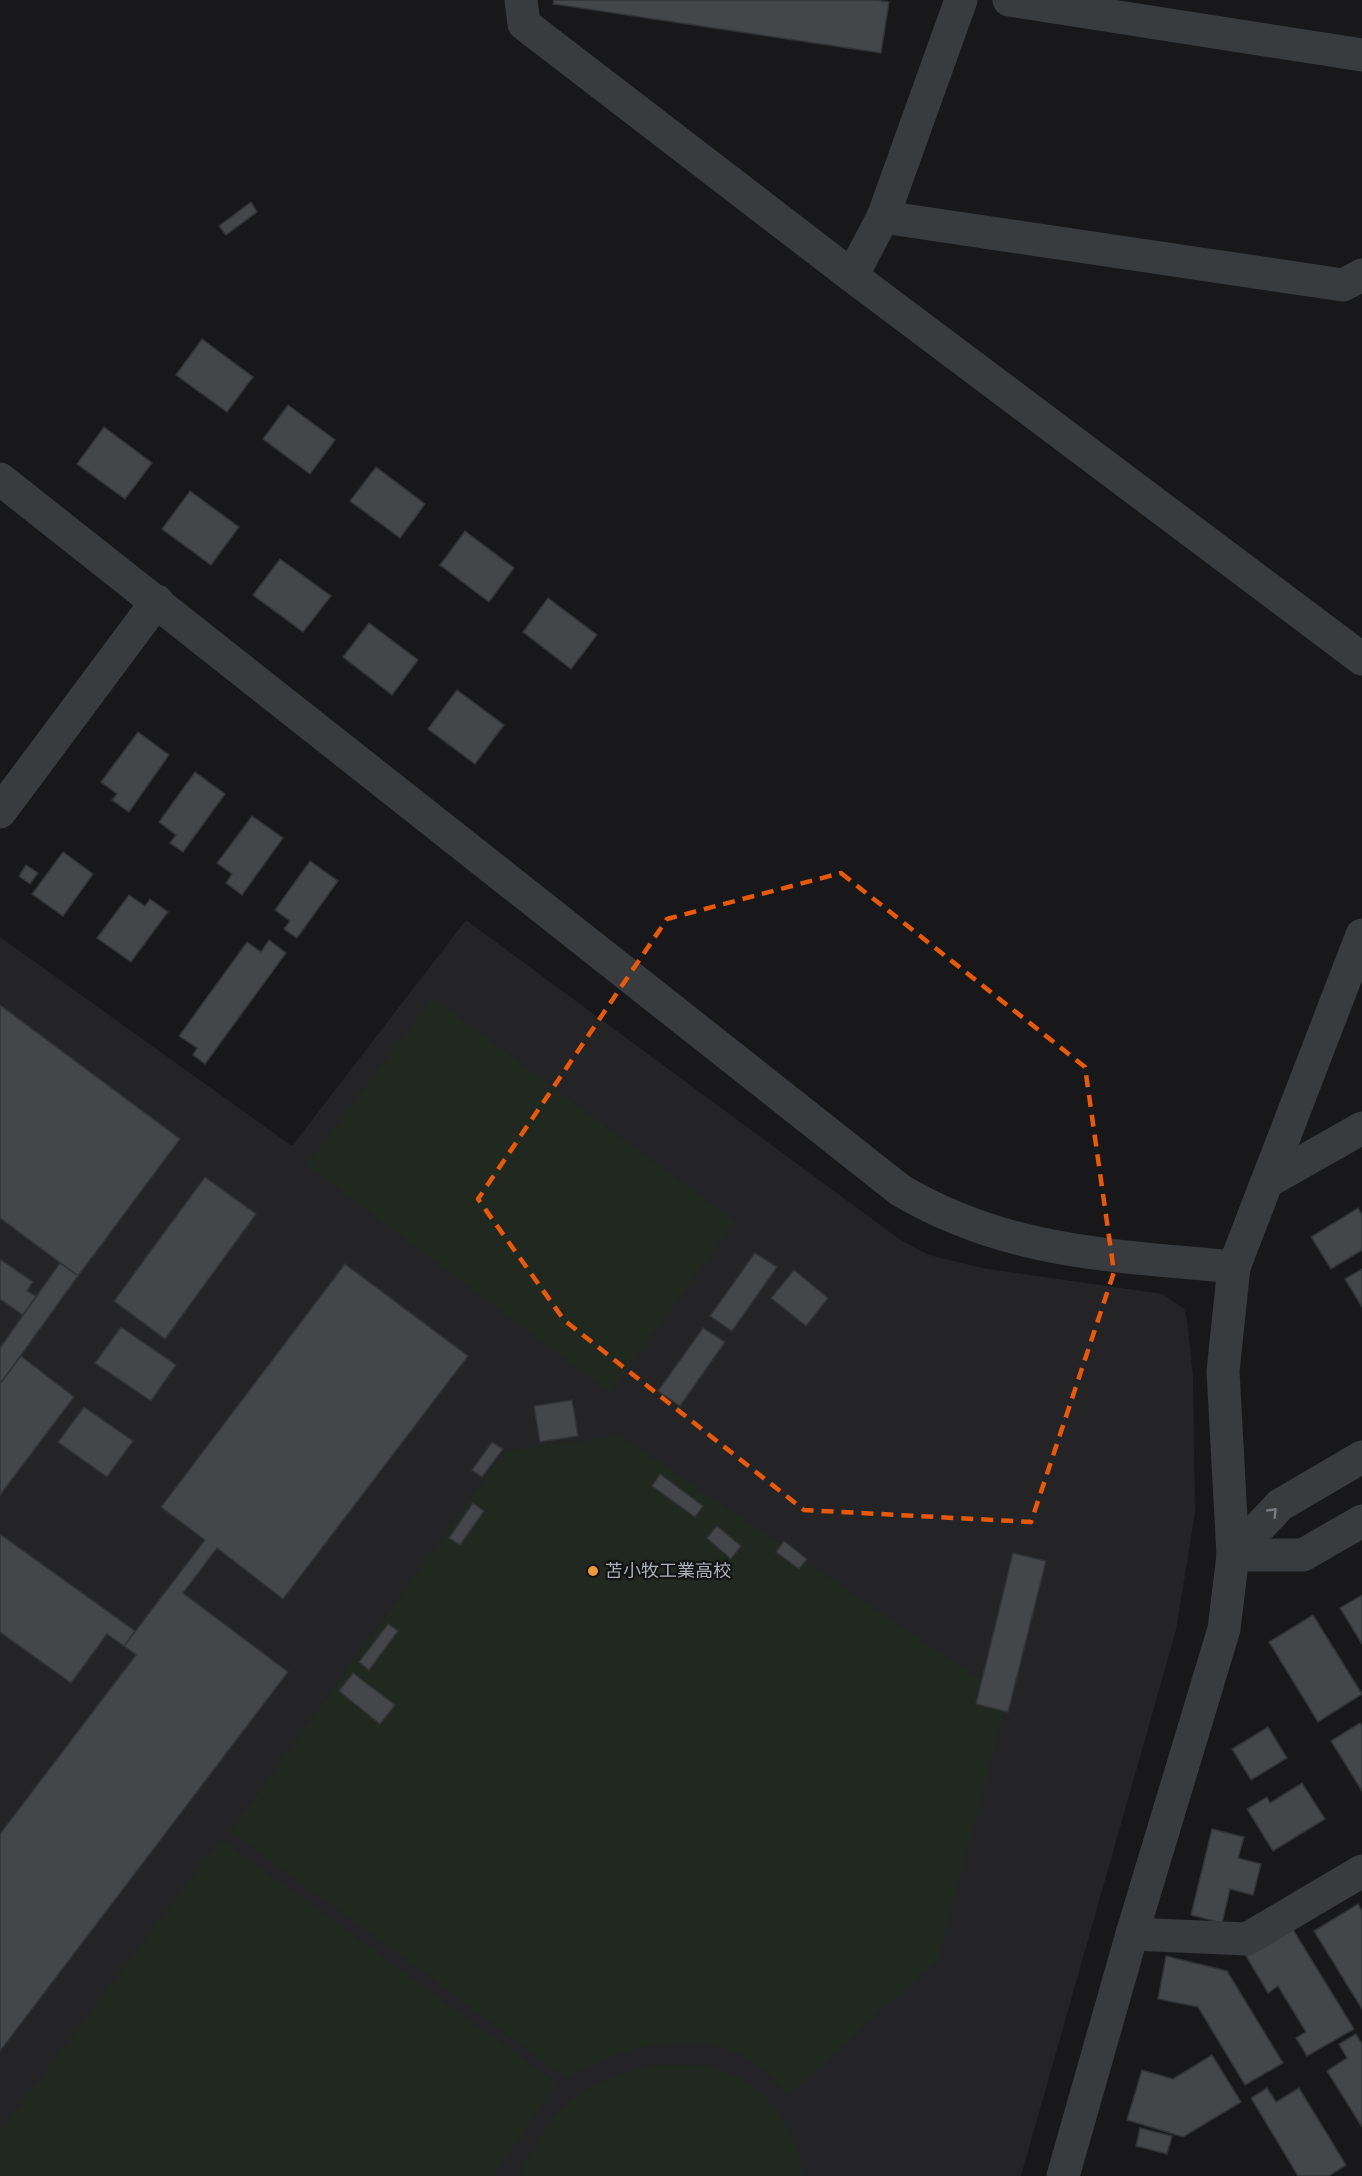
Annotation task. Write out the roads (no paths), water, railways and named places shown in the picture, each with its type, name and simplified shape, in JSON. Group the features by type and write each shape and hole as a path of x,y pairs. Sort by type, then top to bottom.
{"street":[{"path":"521,0 524,24 852,276 1362,659"},
{"path":"852,276 883,217 961,0"},
{"path":"1009,0 1362,55"},
{"path":"883,217 1344,285 1362,275"},
{"path":"0,479 900,1190 935,1211 1027,1243 1066,1250 1234,1267"},
{"path":"0,812 157,601"},
{"path":"1063,2176 1132,1935 1224,1629 1233,1555 1223,1371 1234,1267 1362,935"},
{"path":"1267,1182 1362,1128"},
{"path":"1233,1555 1280,1505 1362,1457"},
{"path":"1233,1555 1303,1556 1362,1521"},
{"path":"1132,1935 1247,1939 1362,1872"}],"place":[{"name":"苫小牧工業高校","path":"593,1571"}]}
